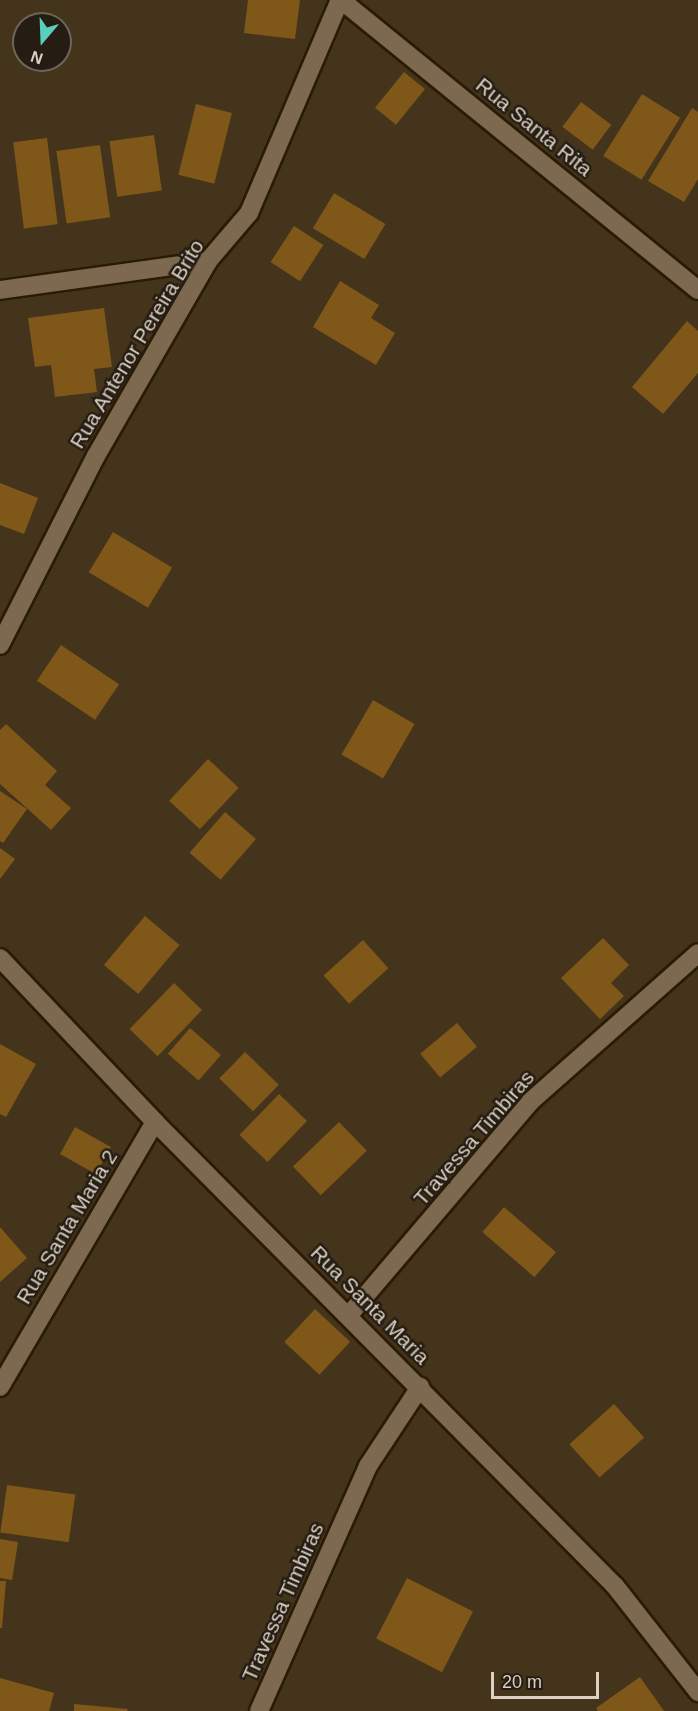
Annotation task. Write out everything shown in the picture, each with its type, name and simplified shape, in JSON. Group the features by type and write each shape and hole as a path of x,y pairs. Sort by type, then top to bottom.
{"street":[{"name":"Rua Antenor Pereira Brito","path":"0,645 96,456 208,261 249,213 341,0"},
{"name":"Rua Santa Rita","path":"341,0 698,290"},
{"path":"0,290 208,261"},
{"name":"Travessa Timbiras","path":"349,1315 531,1101 698,953"},
{"name":"Rua Santa Maria","path":"0,958 155,1122 349,1315 615,1586 698,1692"},
{"name":"Rua Santa Maria 2","path":"0,1387 155,1122"},
{"name":"Travessa Timbiras","path":"259,1711 368,1466 420,1387"}],"building":[{"path":"248,0 300,0 295,39 244,33"},
{"path":"404,72 425,89 396,125 375,108"},
{"path":"642,94 680,118 641,180 603,156"},
{"path":"581,102 611,125 593,150 562,127"},
{"path":"196,104 232,113 214,184 178,175"},
{"path":"692,108 698,112 698,179 684,202 648,181"},
{"path":"154,135 162,190 117,197 109,141"},
{"path":"47,138 58,224 24,228 13,142"},
{"path":"100,145 110,217 67,223 56,151"},
{"path":"334,193 385,224 364,259 313,228"},
{"path":"294,226 323,245 300,281 271,262"},
{"path":"340,281 379,305 371,318 395,333 376,365 313,327"},
{"path":"104,308 112,367 94,369 97,392 55,397 51,365 35,367 28,318"},
{"path":"687,321 698,331 698,373 663,414 632,387"},
{"path":"0,483 38,498 24,534 0,525"},
{"path":"113,532 172,568 148,608 89,572"},
{"path":"61,645 119,684 95,720 37,681"},
{"path":"373,700 415,724 383,779 342,755"},
{"path":"6,724 57,771 45,785 71,808 51,830 0,784 0,730"},
{"path":"208,759 239,788 200,829 169,801"},
{"path":"0,791 27,809 3,843 0,841"},
{"path":"225,812 256,839 221,880 190,853"},
{"path":"0,848 15,859 0,879"},
{"path":"145,916 179,945 138,994 104,965"},
{"path":"603,938 629,965 611,983 624,996 600,1019 561,978"},
{"path":"363,940 388,968 349,1004 324,975"},
{"path":"174,983 202,1010 158,1056 130,1029"},
{"path":"457,1023 477,1047 440,1078 420,1054"},
{"path":"190,1028 221,1055 199,1081 168,1054"},
{"path":"0,1044 36,1064 6,1117 0,1114"},
{"path":"245,1052 279,1085 253,1111 219,1079"},
{"path":"279,1094 307,1121 267,1162 239,1135"},
{"path":"339,1122 367,1151 321,1195 293,1166"},
{"path":"75,1127 111,1147 96,1174 60,1154"},
{"path":"504,1207 556,1252 534,1277 482,1232"},
{"path":"0,1227 27,1258 0,1282"},
{"path":"315,1309 350,1342 319,1375 284,1342"},
{"path":"614,1404 644,1437 600,1478 569,1444"},
{"path":"7,1485 75,1495 69,1542 0,1533"},
{"path":"0,1539 18,1542 12,1580 0,1578"},
{"path":"407,1578 473,1612 442,1672 376,1639"},
{"path":"0,1581 6,1581 2,1628 0,1628"},
{"path":"640,1677 664,1711 598,1711 596,1708"},
{"path":"0,1678 54,1693 49,1711 0,1711"},
{"path":"74,1704 128,1709 127,1711 74,1711"}]}
